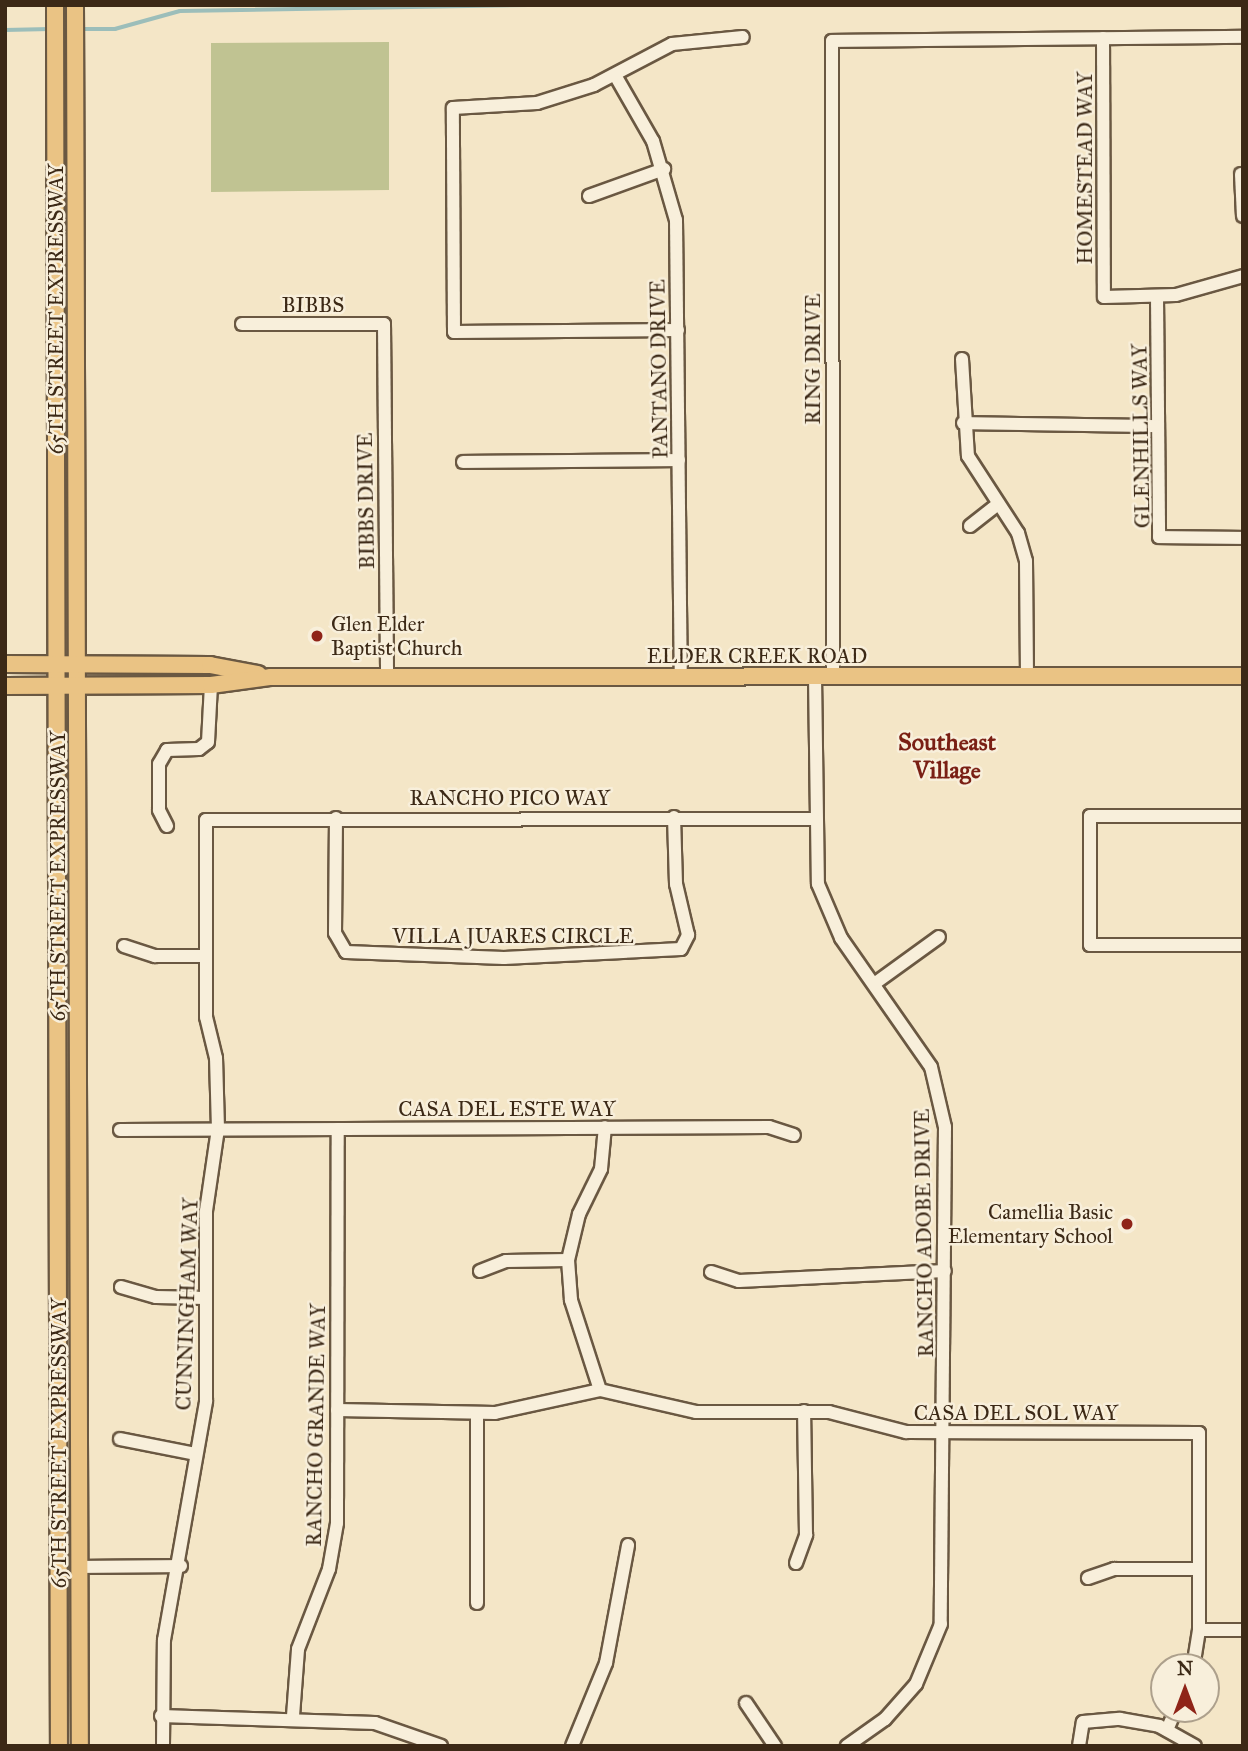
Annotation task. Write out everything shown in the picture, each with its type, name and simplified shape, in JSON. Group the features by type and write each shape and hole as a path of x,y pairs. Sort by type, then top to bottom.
{"main road":[{"name":"65TH STREET EXPRESSWAY","path":"54,5 59,1746"},
{"name":"65TH STREET EXPRESSWAY","path":"75,5 79,664 80,1746"},
{"name":"ELDER CREEK ROAD","path":"5,664 211,665 271,677"},
{"name":"ELDER CREEK ROAD","path":"5,686 211,685 271,677 1243,676"}],"street":[{"path":"678,330 454,332 453,108 537,103 615,75 672,44 743,37"},
{"path":"1103,38 1243,37"},
{"name":"RING DRIVE","path":"833,677 832,41 1103,38"},
{"name":"HOMESTEAD WAY","path":"1103,38 1104,297 1157,296"},
{"name":"PANTANO DRIVE","path":"615,75 664,169 676,220 681,677"},
{"path":"589,196 664,169"},
{"path":"1241,174 1243,216"},
{"path":"1157,296 1196,292 1243,276"},
{"name":"GLENHILLS WAY","path":"1157,296 1159,537 1243,538"},
{"name":"BIBBS","path":"242,324 384,324"},
{"name":"BIBBS DRIVE","path":"384,324 387,677"},
{"path":"962,359 963,424 973,470 998,504 1026,561 1027,676"},
{"path":"963,424 1158,426"},
{"path":"463,462 679,460"},
{"path":"970,526 998,504"},
{"name":"RANCHO ADOBE DRIVE","path":"815,677 814,819 824,904 874,984 924,1054 943,1104 944,1601 935,1647 901,1703 847,1746"},
{"path":"167,826 159,810 159,764 167,750 200,749 208,741 211,685"},
{"path":"1243,816 1090,816 1090,945 1243,945"},
{"name":"RANCHO PICO WAY","path":"206,820 674,817 814,819"},
{"name":"VILLA JUARES CIRCLE","path":"336,818 335,933 346,952 504,958 681,950 688,935 676,884 674,817"},
{"name":"CUNNINGHAM WAY","path":"163,1746 164,1640 181,1566 206,1401 206,1211 218,1129 206,956 206,820"},
{"path":"874,984 939,937"},
{"path":"124,946 155,956 206,956"},
{"path":"600,1390 571,1300 568,1260 579,1214 601,1169 604,1127"},
{"name":"CASA DEL ESTE WAY","path":"120,1130 769,1127 794,1135"},
{"name":"RANCHO GRANDE WAY","path":"293,1716 298,1650 334,1550 338,1129"},
{"path":"480,1271 506,1261 568,1260"},
{"path":"712,1272 739,1281 945,1271"},
{"path":"121,1287 156,1297 206,1298"},
{"name":"CASA DEL SOL WAY","path":"337,1410 477,1413 600,1390 696,1412 804,1411 848,1414 906,1432 1199,1433 1199,1569"},
{"path":"796,1563 806,1535 804,1411"},
{"path":"477,1413 477,1602"},
{"path":"120,1439 196,1454"},
{"path":"572,1746 606,1663 628,1545"},
{"path":"81,1567 181,1566"},
{"path":"1088,1578 1114,1569 1199,1569 1199,1630 1195,1653"},
{"path":"1199,1630 1243,1630"},
{"path":"746,1703 775,1746"},
{"path":"162,1716 293,1716 398,1727 441,1746"},
{"path":"1079,1746 1083,1722 1120,1719 1167,1730 1195,1746"},
{"path":"1167,1730 1170,1723"}],"green space":[{"path":"389,42 389,190 211,192 211,43"}],"waterway":[{"path":"79,29 115,29 180,11 529,5"},
{"path":"5,30 50,29"}],"place":[{"name":"Glen Elder Baptist Church","path":"317,636"},
{"name":"Camellia Basic Elementary School","path":"1127,1224"}],"district":[{"name":"Southeast Village","path":"947,757"}]}
